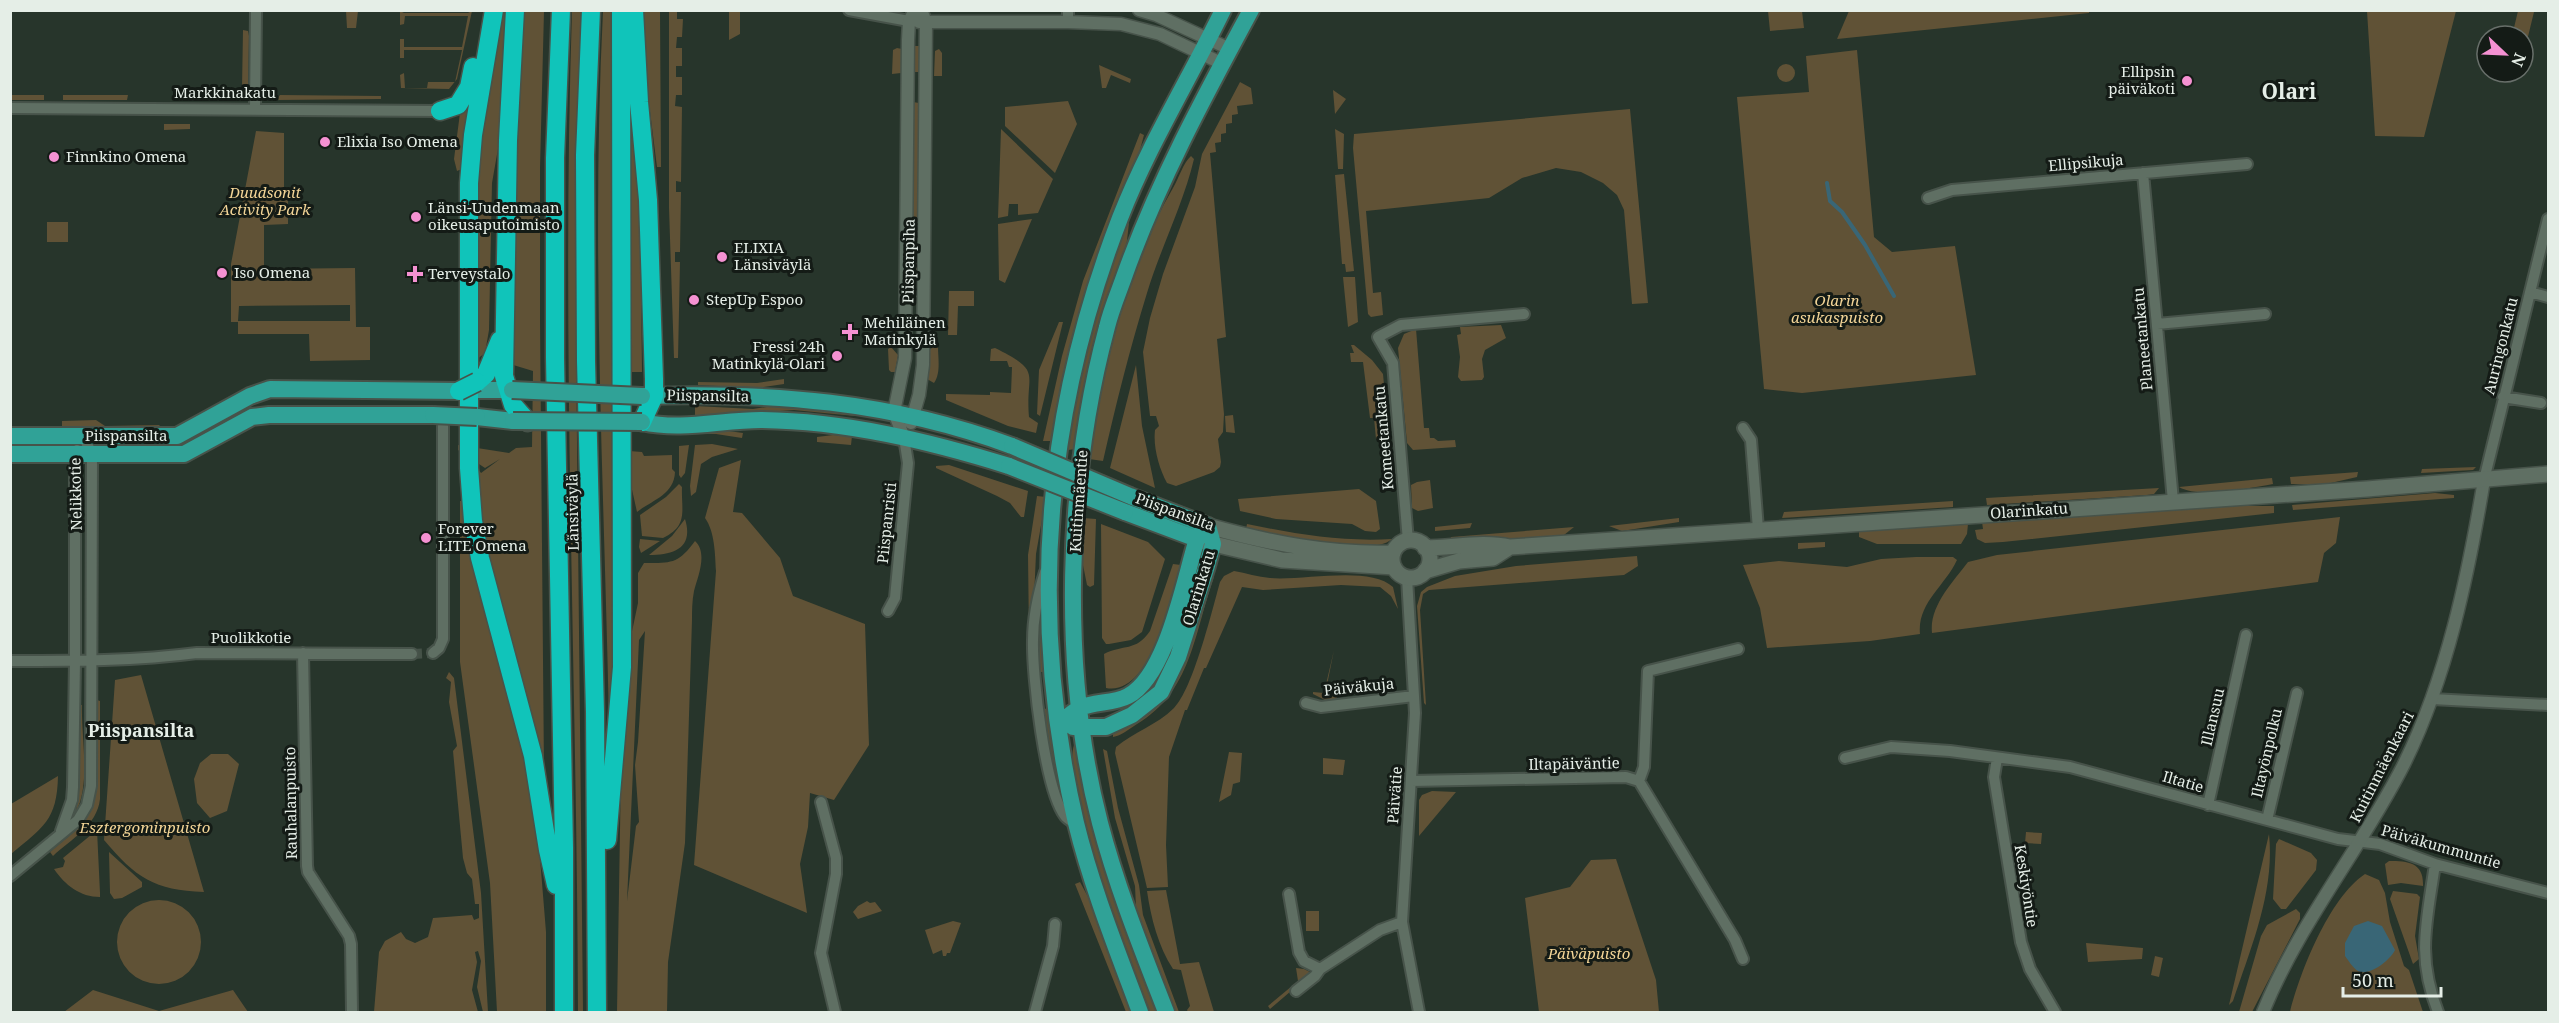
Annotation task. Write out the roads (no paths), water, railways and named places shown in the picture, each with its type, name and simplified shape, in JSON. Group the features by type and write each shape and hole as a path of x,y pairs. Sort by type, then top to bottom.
{"highway":[{"path":"440,111 458,105 466,94 488,10"},
{"path":"494,10 473,135 469,183 469,468 473,521 480,558 533,756 548,850 564,915"},
{"path":"514,10 508,140 504,376 515,406"},
{"name":"Länsiväylä","path":"561,10 555,158 555,323 564,1012"},
{"name":"Länsiväylä","path":"591,10 585,155 586,361 594,666 597,1012"},
{"path":"598,938 622,667 621,10"},
{"path":"634,10 648,200 648,396 642,422"},
{"path":"471,388 486,374 505,330"}],"main road":[{"name":"Kuitinmäentie","path":"1140,1012 1101,908 1077,825 1058,724 1052,670 1048,563 1050,514 1070,379 1086,319 1121,216 1146,159 1223,10"},
{"name":"Kuitinmäentie","path":"1166,1012 1129,915 1103,833 1082,728 1075,613 1075,515 1082,446 1107,325 1152,202 1251,10"},
{"name":"Piispansilta","path":"10,436 177,436 250,396 270,389 434,391 471,388 515,406 642,422 663,427 761,420 808,423 904,438 1009,466 1127,504 1208,526 1285,545 1364,554 1393,560"},
{"name":"Piispansilta","path":"10,454 184,454 252,417 269,415 438,421 477,417 515,406 648,396 784,397 843,403 894,412 973,432 1012,446 1205,542 1282,560 1393,560"},
{"name":"Olarinkatu","path":"1425,548 1493,543 1510,547 2548,474"},
{"name":"Olarinkatu","path":"1058,724 1082,728 1106,727 1142,709 1161,692 1178,657 1208,526"},
{"path":"1408,541 1415,541 1425,548 1429,559 1425,571 1417,577 1402,576 1393,560 1396,547 1408,541"},
{"name":"Olarinkatu","path":"1058,724 1081,708 1111,703 1130,695 1151,674 1165,645 1205,542"},
{"name":"Olarinkatu","path":"1425,571 1459,561 1493,558 1510,547"}],"street":[{"path":"255,108 256,10"},
{"path":"849,10 912,16 926,22 1068,16 1140,27 1204,46 1226,56"},
{"name":"Piispanpiha","path":"904,438 914,416 923,365 926,22 921,10"},
{"path":"1139,10 1156,15 1204,46"},
{"name":"Piispanpiha","path":"894,412 906,358 912,16"},
{"name":"Markkinakatu","path":"10,108 440,111"},
{"name":"Ellipsikuja","path":"1928,198 1952,190 2247,164"},
{"name":"Planeetankatu","path":"2143,173 2173,501"},
{"name":"Auringonkatu","path":"2484,480 2548,219"},
{"path":"2530,292 2548,297"},
{"name":"Komeetankatu","path":"1408,541 1393,363 1378,337 1401,325 1524,314"},
{"path":"2157,324 2265,314"},
{"path":"2503,397 2541,403"},
{"path":"894,412 904,438"},
{"path":"433,653 439,648 443,639 438,421"},
{"path":"1743,428 1751,440 1758,529"},
{"name":"Nelikkotie","path":"60,833 72,800 75,454 83,436"},
{"name":"Nelikkotie","path":"10,876 78,820 87,805 91,786 92,454 83,436"},
{"name":"Piispanristi","path":"888,610 895,598 908,463 904,438"},
{"name":"Kuitinmäenkaari","path":"2263,1012 2283,968 2318,906 2360,841 2404,764 2432,699 2477,522 2484,480"},
{"path":"1048,563 1037,596 1033,640 1038,703 1050,778 1065,816 1077,825"},
{"name":"Päivätie","path":"1407,578 1414,696 1402,922 1419,1012"},
{"name":"Illansuu","path":"2208,805 2246,635"},
{"path":"1639,781 1644,767 1648,671 1738,649"},
{"name":"Puolikkotie","path":"10,661 75,661 166,657 197,653 412,654"},
{"name":"Rauhalanpuisto","path":"303,653 307,866 312,879 349,936 352,1012"},
{"name":"Iltayönpolku","path":"2267,820 2297,693"},
{"name":"Päiväkuja","path":"1306,704 1321,707 1414,696"},
{"path":"2432,699 2548,705"},
{"name":"Iltatie","path":"1845,758 1891,747 1950,751 2070,767 2338,839 2360,841"},
{"name":"Keskiyöntie","path":"1997,758 1994,777 2020,942 2030,969 2055,1012"},
{"name":"Iltapäiväntie","path":"1411,782 1626,777 1639,781 1729,930 1743,959"},
{"path":"821,802 836,858 836,874 821,953 835,1012"},
{"name":"Päiväkummuntie","path":"2360,841 2380,844 2435,864 2548,894"},
{"path":"2435,864 2424,936 2427,978 2438,1012"},
{"path":"1288,894 1299,952 1304,961 1320,969"},
{"path":"1296,992 1320,969 1380,930 1402,922"},
{"path":"1035,1012 1053,946 1055,924"}],"water":[{"path":"2368,921 2382,926 2395,950 2380,966 2363,972 2356,970 2345,956 2345,943 2354,926"}],"waterway":[{"path":"1827,183 1830,201 1842,212 1865,245 1894,296"}],"tunnel":[{"path":"412,654 433,653"}],"place":[{"name":"Ellipsin päiväkoti","path":"2187,81"},
{"name":"Elixia Iso Omena","path":"325,142"},
{"name":"Finnkino Omena","path":"54,157"},
{"name":"Länsi-Uudenmaan oikeusaputoimisto","path":"416,217"},
{"name":"ELIXIA Länsiväylä","path":"722,257"},
{"name":"Iso Omena","path":"222,273"},
{"name":"Terveystalo","path":"415,274"},
{"name":"StepUp Espoo","path":"694,300"},
{"name":"Mehiläinen Matinkylä","path":"850,332"},
{"name":"Fressi 24h Matinkylä-Olari","path":"837,356"},
{"name":"Forever LITE Omena","path":"426,538"}],"district":[{"name":"Olari","path":"2289,92"},
{"name":"Piispansilta","path":"141,731"}],"park label":[{"name":"Duudsonit Activity Park","path":"265,202"},
{"name":"Olarin asukaspuisto","path":"1837,310"},
{"name":"Esztergominpuisto","path":"145,828"},
{"name":"Päiväpuisto","path":"1589,954"}]}
